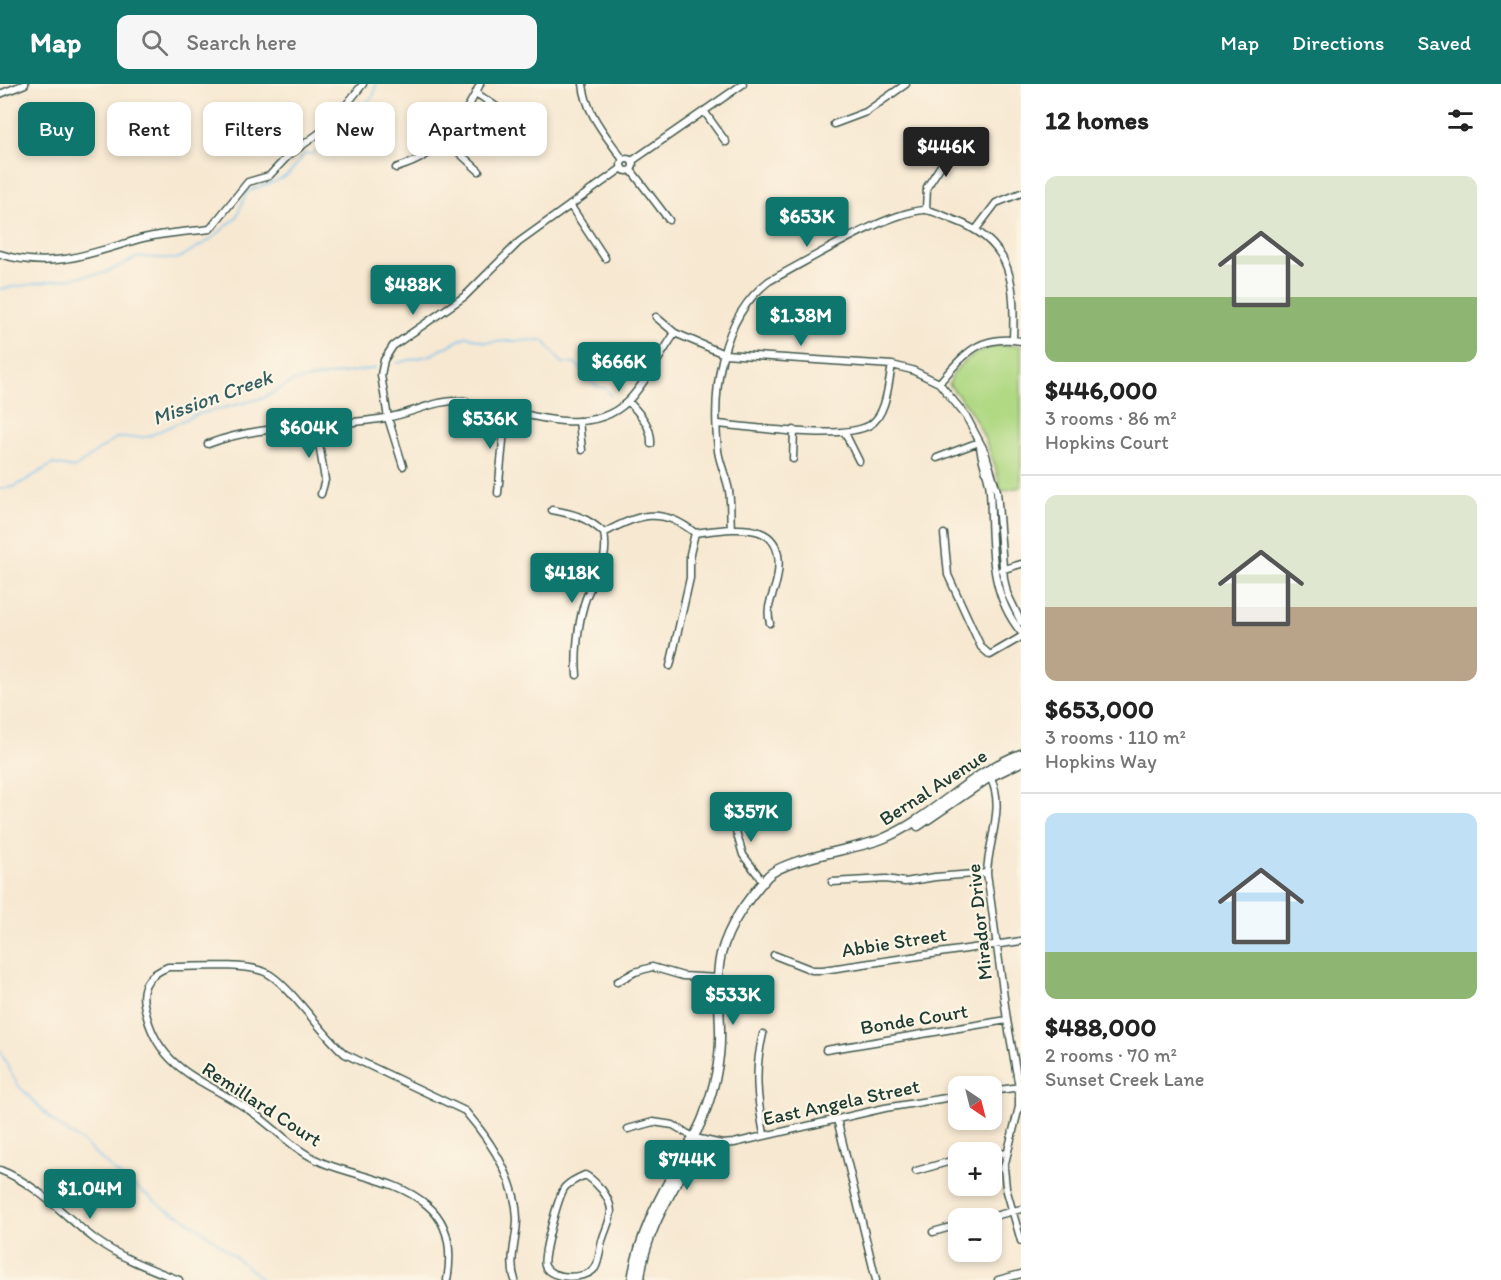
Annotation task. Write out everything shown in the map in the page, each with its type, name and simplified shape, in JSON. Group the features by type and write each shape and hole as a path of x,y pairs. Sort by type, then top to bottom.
{"main road":[{"name":"Bernal Avenue","path":"632,1280 636,1256 647,1223 689,1144 695,1138 711,1094 718,1063 720,1032 718,978 721,955 729,931 743,905 767,877 805,859 857,848 902,830 988,769 1021,754"},
{"name":"Bernal Avenue","path":"764,883 799,866 890,842 932,818 990,777 1021,762"},
{"name":"Bernal Avenue","path":"640,1280 650,1236 668,1196 697,1147 695,1138"}],"street":[{"path":"0,94 25,84"},
{"path":"0,254 22,261 90,256 136,240 210,229 248,182 268,176 288,156 330,125 363,84"},
{"path":"469,102 480,84"},
{"path":"403,466 388,418 381,375 384,360 393,346 465,296 519,242 622,168 623,160 593,116 584,98 583,84"},
{"path":"623,160 632,161 743,84"},
{"path":"834,124 866,112 906,84"},
{"path":"476,93 489,102"},
{"path":"704,111 726,142"},
{"path":"926,210 927,187 955,144"},
{"path":"396,168 419,160 423,156"},
{"path":"463,156 479,171"},
{"path":"632,161 631,170 669,220"},
{"path":"622,168 626,171 631,170"},
{"path":"977,228 996,203 1021,192"},
{"path":"570,205 605,258"},
{"path":"731,528 729,491 718,452 719,382 724,354 736,317 756,291 769,281 891,218 926,210 977,228 991,243 1010,275 1014,298 1013,340"},
{"path":"656,316 675,333 724,354 892,365 912,370 939,383 966,416 995,479 1007,593 1021,622"},
{"path":"494,406 541,418 579,422 598,418 628,401 675,333"},
{"path":"939,383 964,354 979,343 1021,341"},
{"path":"717,424 845,433 871,424 883,408 892,365"},
{"path":"208,444 263,431 388,418 445,402 466,401"},
{"path":"628,401 652,434 651,444"},
{"path":"498,493 506,409"},
{"path":"579,422 582,450"},
{"path":"316,425 325,480 321,494"},
{"path":"793,459 794,430"},
{"path":"845,433 860,461"},
{"path":"937,458 979,442"},
{"path":"979,442 990,489 994,571 1001,599 1021,632"},
{"path":"552,510 578,514 590,520 604,533 607,551 584,607 576,663 577,675"},
{"path":"604,533 627,520 657,515 685,525 695,533 731,528 760,531 767,534 775,545 779,558 777,578 768,606 770,623"},
{"path":"670,666 690,578 690,554 695,533"},
{"path":"944,534 948,574 981,648 990,655 1021,637"},
{"path":"994,571 1021,564"},
{"name":"Mirador Drive","path":"990,777 998,797 988,850 987,873 1007,1020 1020,1087 1019,1107 1004,1167 1006,1188 1021,1240"},
{"path":"729,807 743,855 764,883"},
{"path":"832,882 886,879 905,882 987,873"},
{"name":"Abbie Street","path":"774,955 817,970 1021,941"},
{"name":"Remillard Court","path":"447,1280 450,1261 449,1241 441,1220 429,1206 409,1191 300,1153 254,1114 182,1071 161,1047 147,1019 143,998 148,978 168,967 253,969 267,972 291,994 329,1041 345,1054 465,1111 478,1126 506,1173 515,1200 517,1220 513,1257 515,1280"},
{"path":"618,982 635,972 652,967 683,976 718,978"},
{"name":"Bonde Court","path":"826,1050 1007,1020"},
{"path":"763,1034 756,1059 756,1091 765,1134"},
{"path":"1002,1090 1020,1087"},
{"name":"East Angela Street","path":"627,1129 653,1122 673,1125 695,1138 722,1144 885,1108 948,1098"},
{"path":"837,1119 876,1280"},
{"path":"1002,1153 1007,1154"},
{"path":"916,1171 948,1162"},
{"path":"0,1170 17,1177 98,1242 134,1262 179,1280"},
{"path":"585,1175 592,1178 611,1203 612,1215 595,1268 586,1274 566,1278 552,1274 544,1266 544,1256 559,1197 566,1187 585,1175"},
{"path":"1002,1214 1021,1209"},
{"path":"933,1232 948,1228"},
{"path":"998,1280 1021,1274"}],"green space":[{"path":"1002,345 1021,346 1021,487 1001,491 992,458 978,425 967,406 949,384 957,369 970,357 986,349"}],"waterway":[{"path":"0,289 105,273 138,257 177,259 210,240 236,218 247,192 285,177 304,154 313,154 328,136 337,144 344,142 346,131 354,128 353,119 363,115 362,107 374,95 376,84"},
{"name":"Mission Creek","path":"397,363 431,355 467,336 485,342 543,340 562,363 576,364 596,386 606,389 611,396"},
{"name":"Mission Creek","path":"0,489 14,487 53,464 74,468 116,438 147,437 195,415 263,398 294,381 376,368"},
{"path":"0,1051 17,1084 56,1124 84,1143 113,1170 167,1210 183,1217 211,1237 263,1280"}]}
